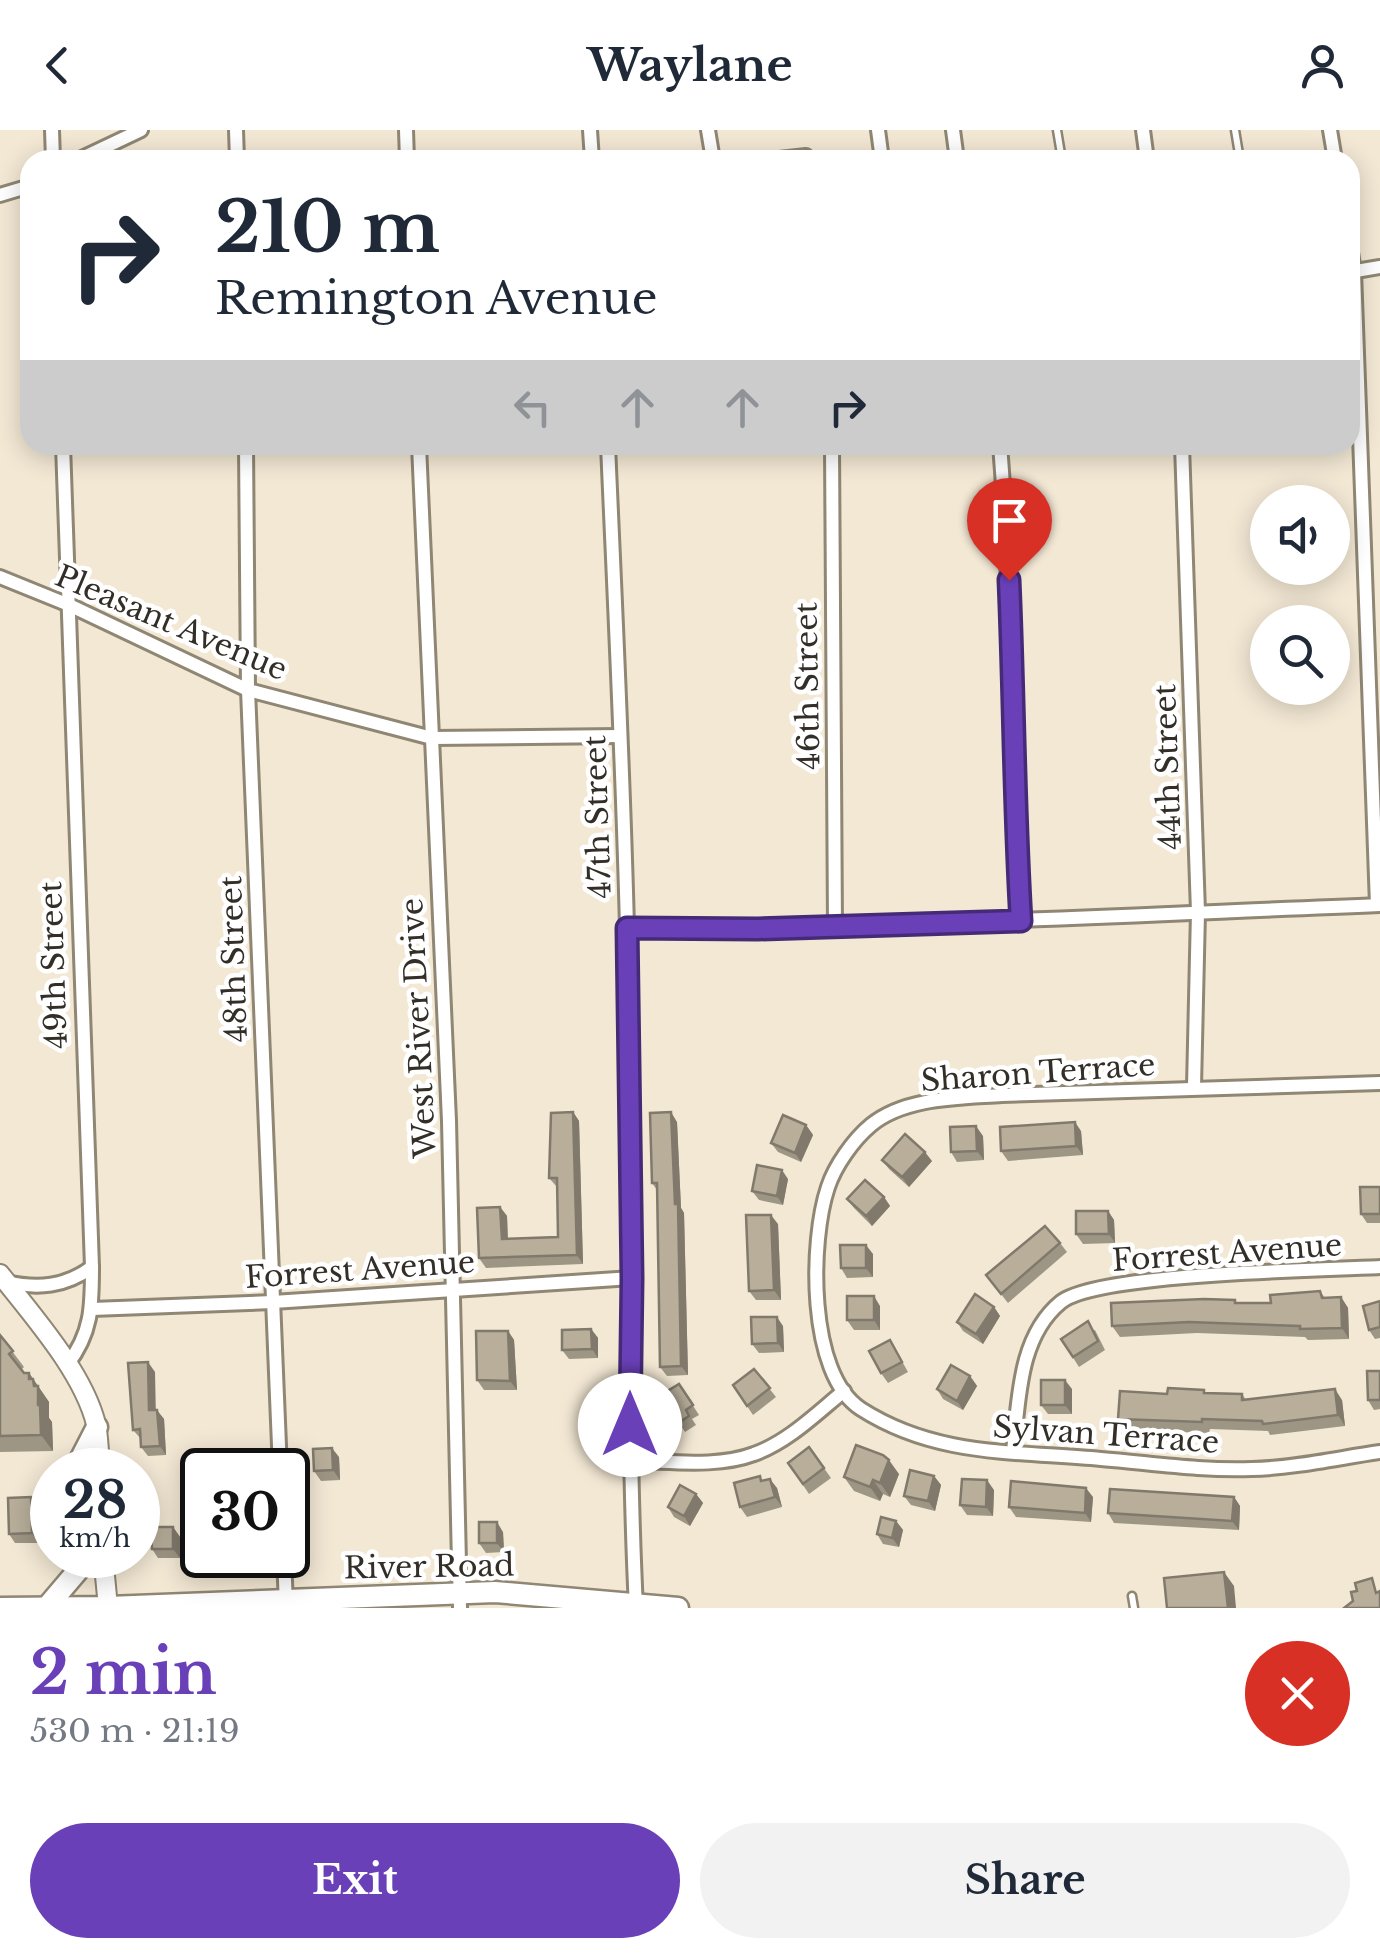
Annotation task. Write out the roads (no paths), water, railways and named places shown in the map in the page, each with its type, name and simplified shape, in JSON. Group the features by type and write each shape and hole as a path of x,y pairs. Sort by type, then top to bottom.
{"main road":[{"path":"3,1278 86,1397 97,1427 98,1448"},
{"path":"86,1448 97,1427"},
{"path":"46,1608 72,1578"},
{"path":"105,1578 108,1608"},
{"name":"River Road","path":"0,1608 460,1600 495,1592 678,1608"}],"street":[{"path":"99,150 141,130"},
{"name":"49th Street","path":"63,455 92,1267 92,1309 82,1343 67,1365"},
{"name":"48th Street","path":"246,455 248,690 279,1448"},
{"name":"West River Drive","path":"419,455 449,1121 460,1600"},
{"name":"47th Street","path":"608,455 627,928 632,1278 630,1462 636,1606"},
{"name":"46th Street","path":"832,455 835,926"},
{"path":"1001,455 1008,546 1014,810 1021,921"},
{"name":"44th Street","path":"1182,455 1198,912 1194,1087"},
{"path":"627,928 1021,921 1379,905 1360,455"},
{"name":"Pleasant Avenue","path":"0,578 69,605 248,690 432,738 620,736"},
{"name":"Sharon Terrace","path":"844,1392 824,1350 817,1310 822,1213 828,1185 871,1125 916,1105 948,1099 1380,1082"},
{"path":"3,1278 37,1288 54,1285 92,1267"},
{"name":"Forrest Avenue","path":"1013,1451 1024,1363 1035,1337 1062,1301 1084,1291 1129,1282 1380,1267"},
{"name":"Forrest Avenue","path":"92,1309 273,1302 632,1278"},
{"path":"630,1462 720,1461 758,1454 844,1392"},
{"name":"Sylvan Terrace","path":"844,1392 856,1406 897,1430 971,1451 1254,1469 1380,1452"},
{"path":"285,1578 286,1605"}],"lane":[{"path":"1132,1596 1134,1608"}]}
